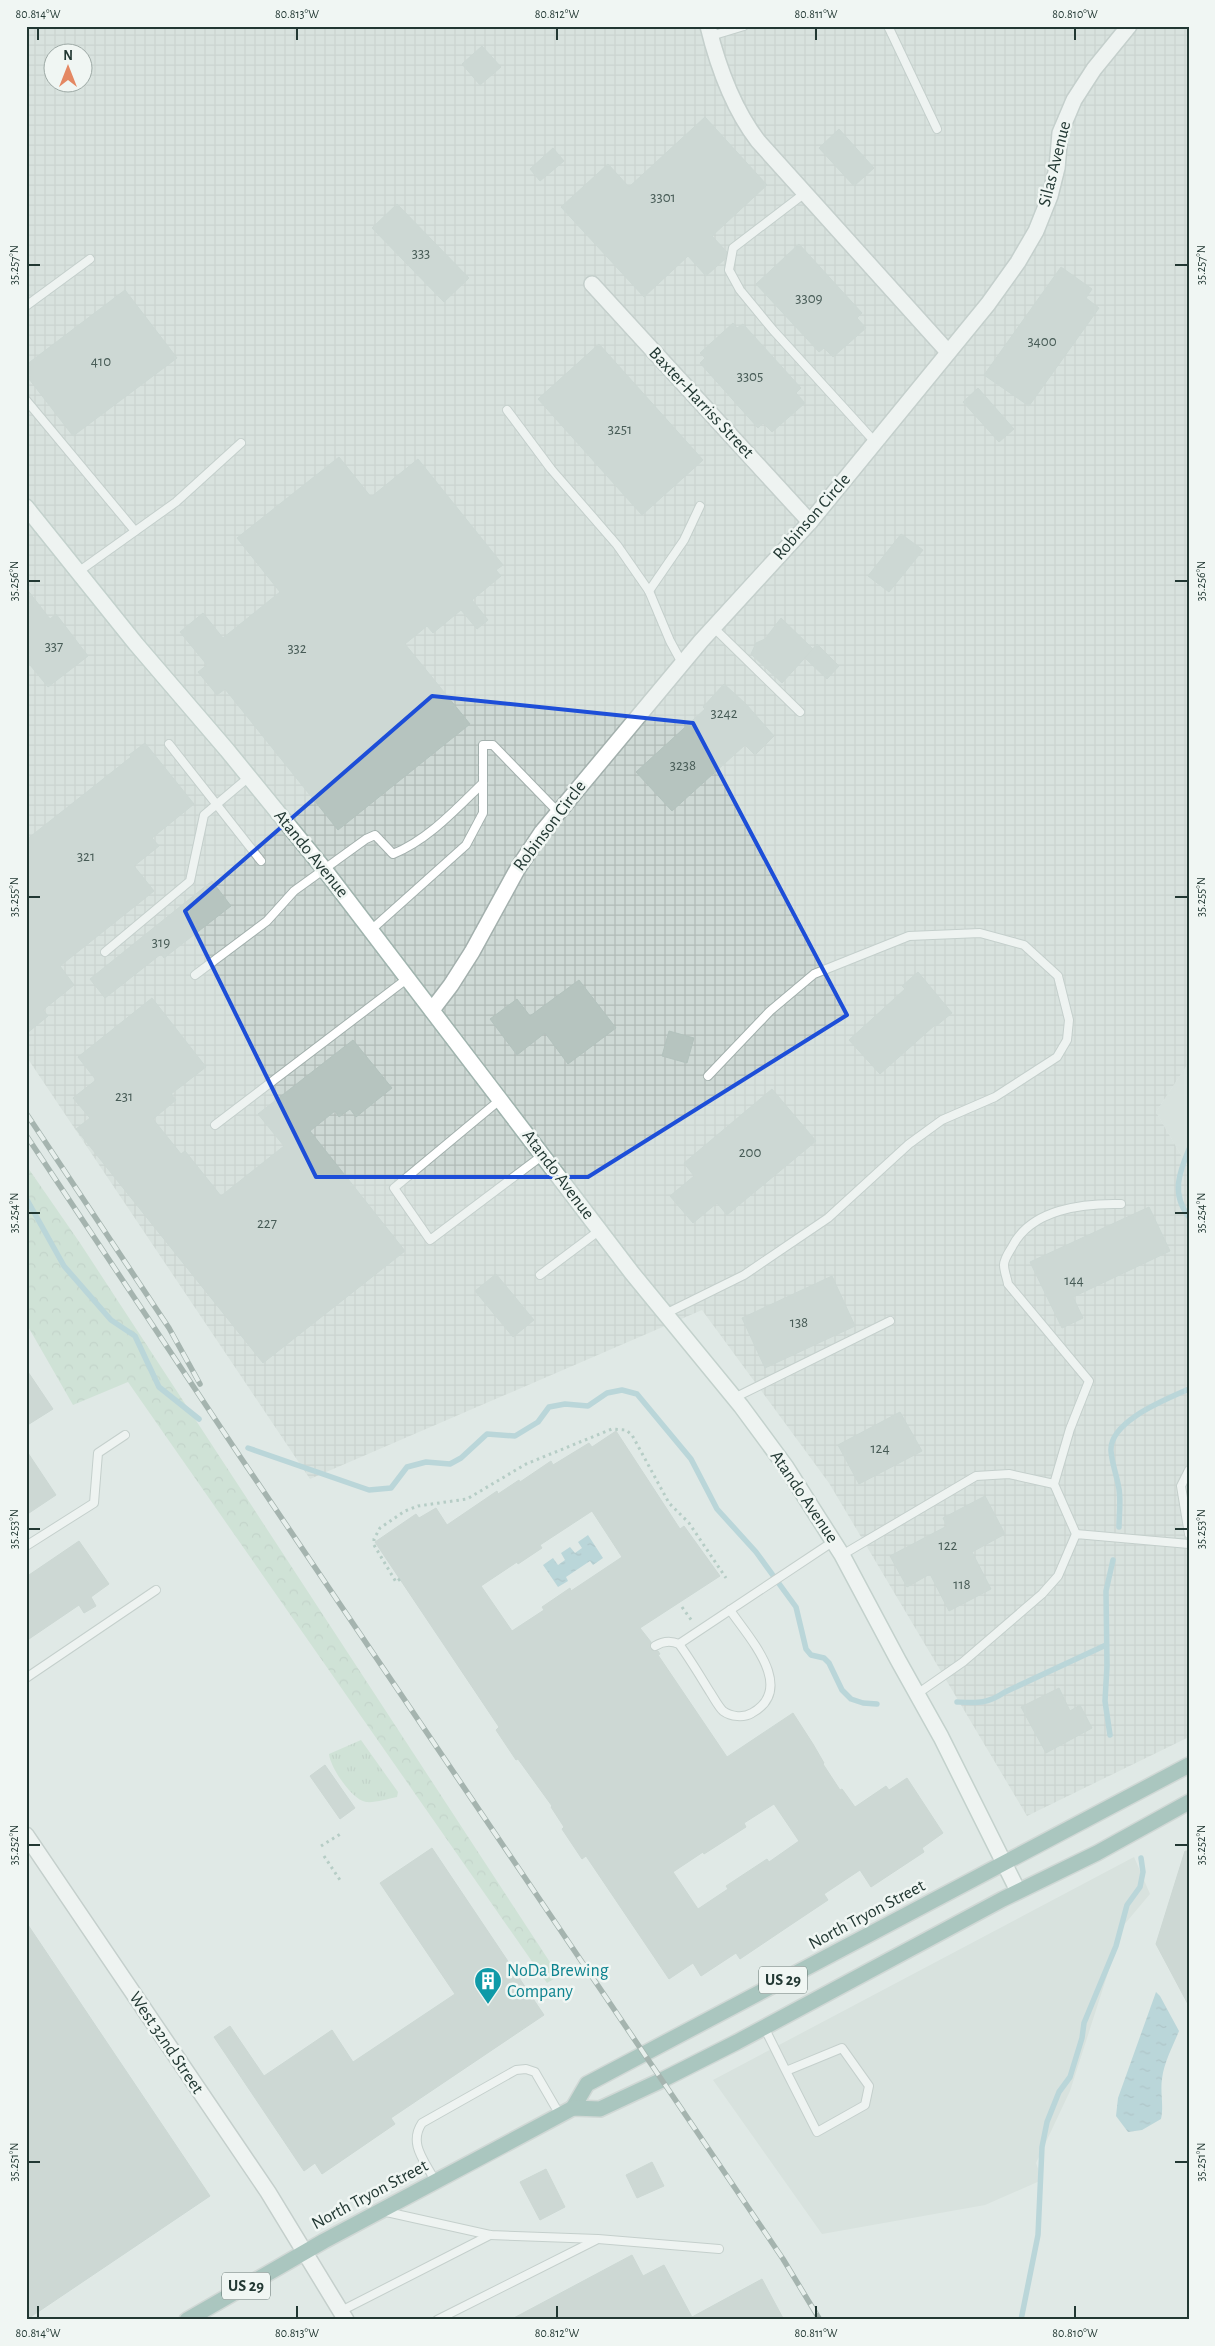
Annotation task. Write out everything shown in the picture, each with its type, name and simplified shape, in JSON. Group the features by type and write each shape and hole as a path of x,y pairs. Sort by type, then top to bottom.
{"main road":[{"name":"North Tryon Street","path":"567,2111 587,2084 1005,1864 1189,1764"},
{"name":"North Tryon Street","path":"187,2320 304,2252 567,2111 600,2109 764,2027 1018,1891 1097,1853 1189,1802"}],"street":[{"name":"Silas Avenue","path":"948,352 1018,262 1036,231 1050,196 1057,168 1063,124 1074,100 1094,69 1129,26"},
{"path":"710,31 725,83 744,123 948,352"},
{"name":"Baxter-Harriss Street","path":"592,284 810,522"},
{"name":"Robinson Circle","path":"432,1010 452,985 472,952 518,868 558,812 682,663 810,522 948,352"},
{"name":"Atando Avenue","path":"26,508 324,870 665,1314 734,1398 786,1467 842,1555 941,1737 1018,1891"},
{"name":"West 32nd Street","path":"26,1835 268,2192 343,2316"}],"lane":[{"path":"710,31 744,26"},
{"path":"888,26 937,129"},
{"path":"805,193 733,248 729,270 740,290 773,330 875,442"},
{"path":"26,306 90,260"},
{"path":"26,400 136,531"},
{"path":"508,410 551,469 617,545 649,591 670,641 682,663"},
{"path":"78,572 176,502 241,443"},
{"path":"649,591 684,540 700,506"},
{"path":"714,628 800,712"},
{"path":"169,744 262,861"},
{"path":"371,930 466,845 483,813 483,745 494,745 558,812"},
{"path":"105,952 190,881 204,815 249,777"},
{"path":"195,975 267,921 294,891 375,835 393,854 410,847 455,811 483,783"},
{"path":"665,1314 744,1275 828,1218 909,1144 942,1120 995,1097 1057,1057 1067,1040 1069,1020 1058,976 1024,945 980,933 909,936 814,974 770,1011 708,1076"},
{"path":"215,1125 408,978"},
{"path":"501,1099 394,1188 430,1240 543,1154"},
{"path":"917,1694 963,1662 1042,1594 1058,1576 1076,1534 1054,1484 1070,1429 1089,1380 1008,1284 1004,1263 1017,1237 1030,1224 1056,1212 1097,1204 1121,1204"},
{"path":"540,1275 600,1230"},
{"path":"734,1398 890,1321"},
{"path":"26,1546 94,1504 98,1453 124,1435"},
{"path":"1189,1470 1181,1486 1189,1534"},
{"path":"842,1555 976,1476 1009,1474 1054,1484"},
{"path":"1076,1534 1189,1544"},
{"path":"679,1644 834,1541"},
{"path":"26,1678 156,1590"},
{"path":"655,1646 673,1641 679,1644 724,1712 740,1716 756,1711 770,1693 769,1671 730,1610"},
{"path":"764,2027 786,2071 817,2132 865,2105 869,2086 842,2048 786,2071"},
{"path":"435,2181 416,2143 416,2132 422,2123 516,2070 526,2069 535,2072 567,2111"},
{"path":"380,2211 490,2235 598,2239 719,2249"},
{"path":"343,2316 490,2235"},
{"path":"437,2320 598,2239"}],"path":[{"path":"400,1579 396,1582 374,1545 376,1534 390,1520 418,1506 467,1499 526,1464 612,1429 626,1430 632,1435 669,1502 690,1523 726,1578"},
{"path":"321,1846 342,1833"},
{"path":"324,1856 340,1880"}],"highlighted area":[{"path":"432,696 693,723 847,1015 588,1177 316,1177 185,911"}],"shaded area":[{"path":"26,26 1189,26 1189,1062 1156,1112 1189,1169 1189,1737 1027,1816 829,1483 702,1310 310,1479 26,1056"},
{"path":"1189,1062 1189,1169 1156,1112"},
{"path":"1134,1857 1150,1894 1123,1926 1070,2091 1036,2163 1042,2180 985,2205 822,2234 713,2080"}],"green space":[{"path":"26,1165 80,1243 559,1976 547,1983 128,1382 73,1405 26,1323"},
{"path":"361,1740 398,1792 397,1797 373,1802 360,1800 348,1789 337,1774 329,1754"}],"water":[{"path":"588,1535 603,1558 593,1565 590,1561 566,1577 568,1581 558,1587 543,1565 553,1558 558,1565 565,1560 561,1553 570,1547 575,1553 582,1548 578,1542"},
{"path":"1156,1992 1179,2031 1163,2073 1161,2119 1142,2130 1128,2132 1116,2116 1118,2098"}],"building":[{"path":"482,46 501,67 480,85 462,64"},
{"path":"705,117 767,185 712,236 727,252 726,258 706,276 688,256 644,297 561,207 608,164 629,187"},
{"path":"839,129 874,168 854,186 819,148"},
{"path":"553,148 564,161 540,181 530,169"},
{"path":"397,204 469,278 444,302 372,228"},
{"path":"799,244 862,313 857,318 866,328 833,357 824,348 819,352 756,284"},
{"path":"1061,267 1092,289 1086,298 1099,308 1029,406 984,375"},
{"path":"125,290 177,358 73,436 26,375 26,365"},
{"path":"733,323 737,328 743,324 801,388 796,393 805,403 772,432 763,423 758,428 700,363 705,358 700,353"},
{"path":"599,344 703,460 642,515 538,399"},
{"path":"978,388 1014,429 999,442 963,402"},
{"path":"339,457 371,497 418,459 503,565 496,570 501,576 472,600 488,620 477,629 461,610 433,633 427,626 405,644 470,724 338,830 225,689 217,695 198,672 207,665 180,632 203,613 223,638 280,592 237,538"},
{"path":"901,534 923,550 889,592 868,576"},
{"path":"26,588 50,619 56,614 88,656 48,687 26,660"},
{"path":"781,618 813,649 782,683 751,654 756,643 765,639"},
{"path":"817,644 839,666 827,679 805,658"},
{"path":"724,684 746,704 774,736 755,755 745,745 672,811 636,772 705,709 703,707"},
{"path":"145,743 194,804 152,838 159,846 134,866 154,891 60,966 74,985 43,1010 48,1016 26,1034 26,840 131,757 129,755"},
{"path":"212,881 231,906 164,958 161,954 105,998 90,979"},
{"path":"918,972 952,1013 935,1025 880,1074 849,1040 905,989 902,986"},
{"path":"579,980 616,1028 568,1064 545,1033 517,1055 490,1019 517,999 530,1016"},
{"path":"152,998 206,1067 171,1094 176,1100 153,1119 181,1154 185,1151 221,1196 284,1146 258,1114 353,1040 392,1088 356,1117 350,1109 339,1117 335,1111 310,1131 405,1251 263,1363 76,1129 90,1118 73,1098 96,1080 78,1057"},
{"path":"669,1031 694,1038 687,1063 662,1056"},
{"path":"772,1089 816,1141 727,1215 717,1203 693,1223 670,1196 694,1176 684,1163"},
{"path":"1149,1207 1170,1251 1073,1297 1083,1318 1062,1328 1030,1262"},
{"path":"496,1274 534,1320 513,1337 475,1291"},
{"path":"832,1276 855,1326 765,1368 742,1318"},
{"path":"26,1369 53,1409 26,1426"},
{"path":"900,1412 922,1451 859,1484 838,1445"},
{"path":"616,1431 680,1529 684,1526 720,1576 640,1628 651,1642 650,1649 658,1651 660,1654 658,1655 727,1757 793,1713 840,1790 842,1789 855,1807 886,1786 889,1790 907,1778 943,1833 922,1848 924,1852 871,1887 860,1870 824,1894 828,1900 740,1959 736,1953 701,1976 693,1963 669,1979 586,1856 582,1859 562,1829 564,1827 552,1806 518,1759 516,1760 496,1730 499,1727 375,1542 416,1514 419,1518 436,1508 447,1525 497,1491 498,1494 519,1480 520,1482 551,1461 553,1465 589,1443 592,1447","holes":["592,1511 622,1557 571,1591 570,1588 542,1607 544,1610 512,1631 481,1586 542,1548 540,1545","774,1804 799,1841 769,1862 767,1859 726,1886 728,1889 698,1909 673,1872 746,1827 744,1823"]},
{"path":"26,1450 56,1495 26,1515"},
{"path":"985,1496 1005,1534 972,1552 991,1589 949,1611 930,1574 907,1587 890,1556 947,1526 943,1518"},
{"path":"79,1541 109,1584 91,1597 96,1606 84,1613 79,1605 26,1641 26,1577"},
{"path":"1059,1688 1070,1711 1080,1705 1092,1728 1046,1753 1021,1707"},
{"path":"325,1765 355,1808 340,1819 310,1776"},
{"name":"NoDa Brewing Company","path":"432,1848 544,2015 391,2118 395,2124 322,2174 315,2163 304,2171 214,2037 230,2026 264,2076 332,2030 353,2062 455,1994 380,1883"},
{"path":"1185,1851 1189,1851 1189,2006 1156,1944"},
{"path":"26,1922 210,2196 26,2320"},
{"path":"652,2162 664,2186 637,2198 626,2175"},
{"path":"546,2169 565,2207 540,2220 520,2182"},
{"path":"632,2255 643,2276 664,2265 692,2317 762,2279 784,2320 510,2320"}],"waterway":[{"path":"1189,1149 1178,1183 1180,1200 1189,1217"},
{"path":"26,1198 64,1266 111,1320 135,1336 159,1387 199,1419"},
{"path":"1119,1527 1120,1494 1111,1451 1113,1440 1119,1430 1141,1412 1189,1389"},
{"path":"248,1448 369,1490 391,1488 407,1467 426,1462 450,1464 461,1458 487,1434 515,1436 538,1422 549,1407 565,1404 588,1406 607,1393 622,1390 637,1394 691,1459 717,1509 756,1552 796,1607 806,1649 811,1655 824,1658 829,1663 842,1690 851,1699 863,1703 877,1704"},
{"path":"1110,1735 1105,1701 1107,1666 1106,1591 1113,1560"},
{"path":"957,1702 977,1702 993,1699 1106,1645"},
{"path":"1021,2320 1038,2235 1042,2147 1047,2122 1059,2092 1070,2077 1082,2038 1084,2023 1116,1946 1127,1905 1140,1887 1143,1872 1141,1858"}],"railway":[{"path":"26,1113 169,1328 200,1384"},
{"path":"26,1135 241,1458 783,2259 820,2320"}],"place":[{"name":"NoDa Brewing Company","path":"488,2005"}]}
